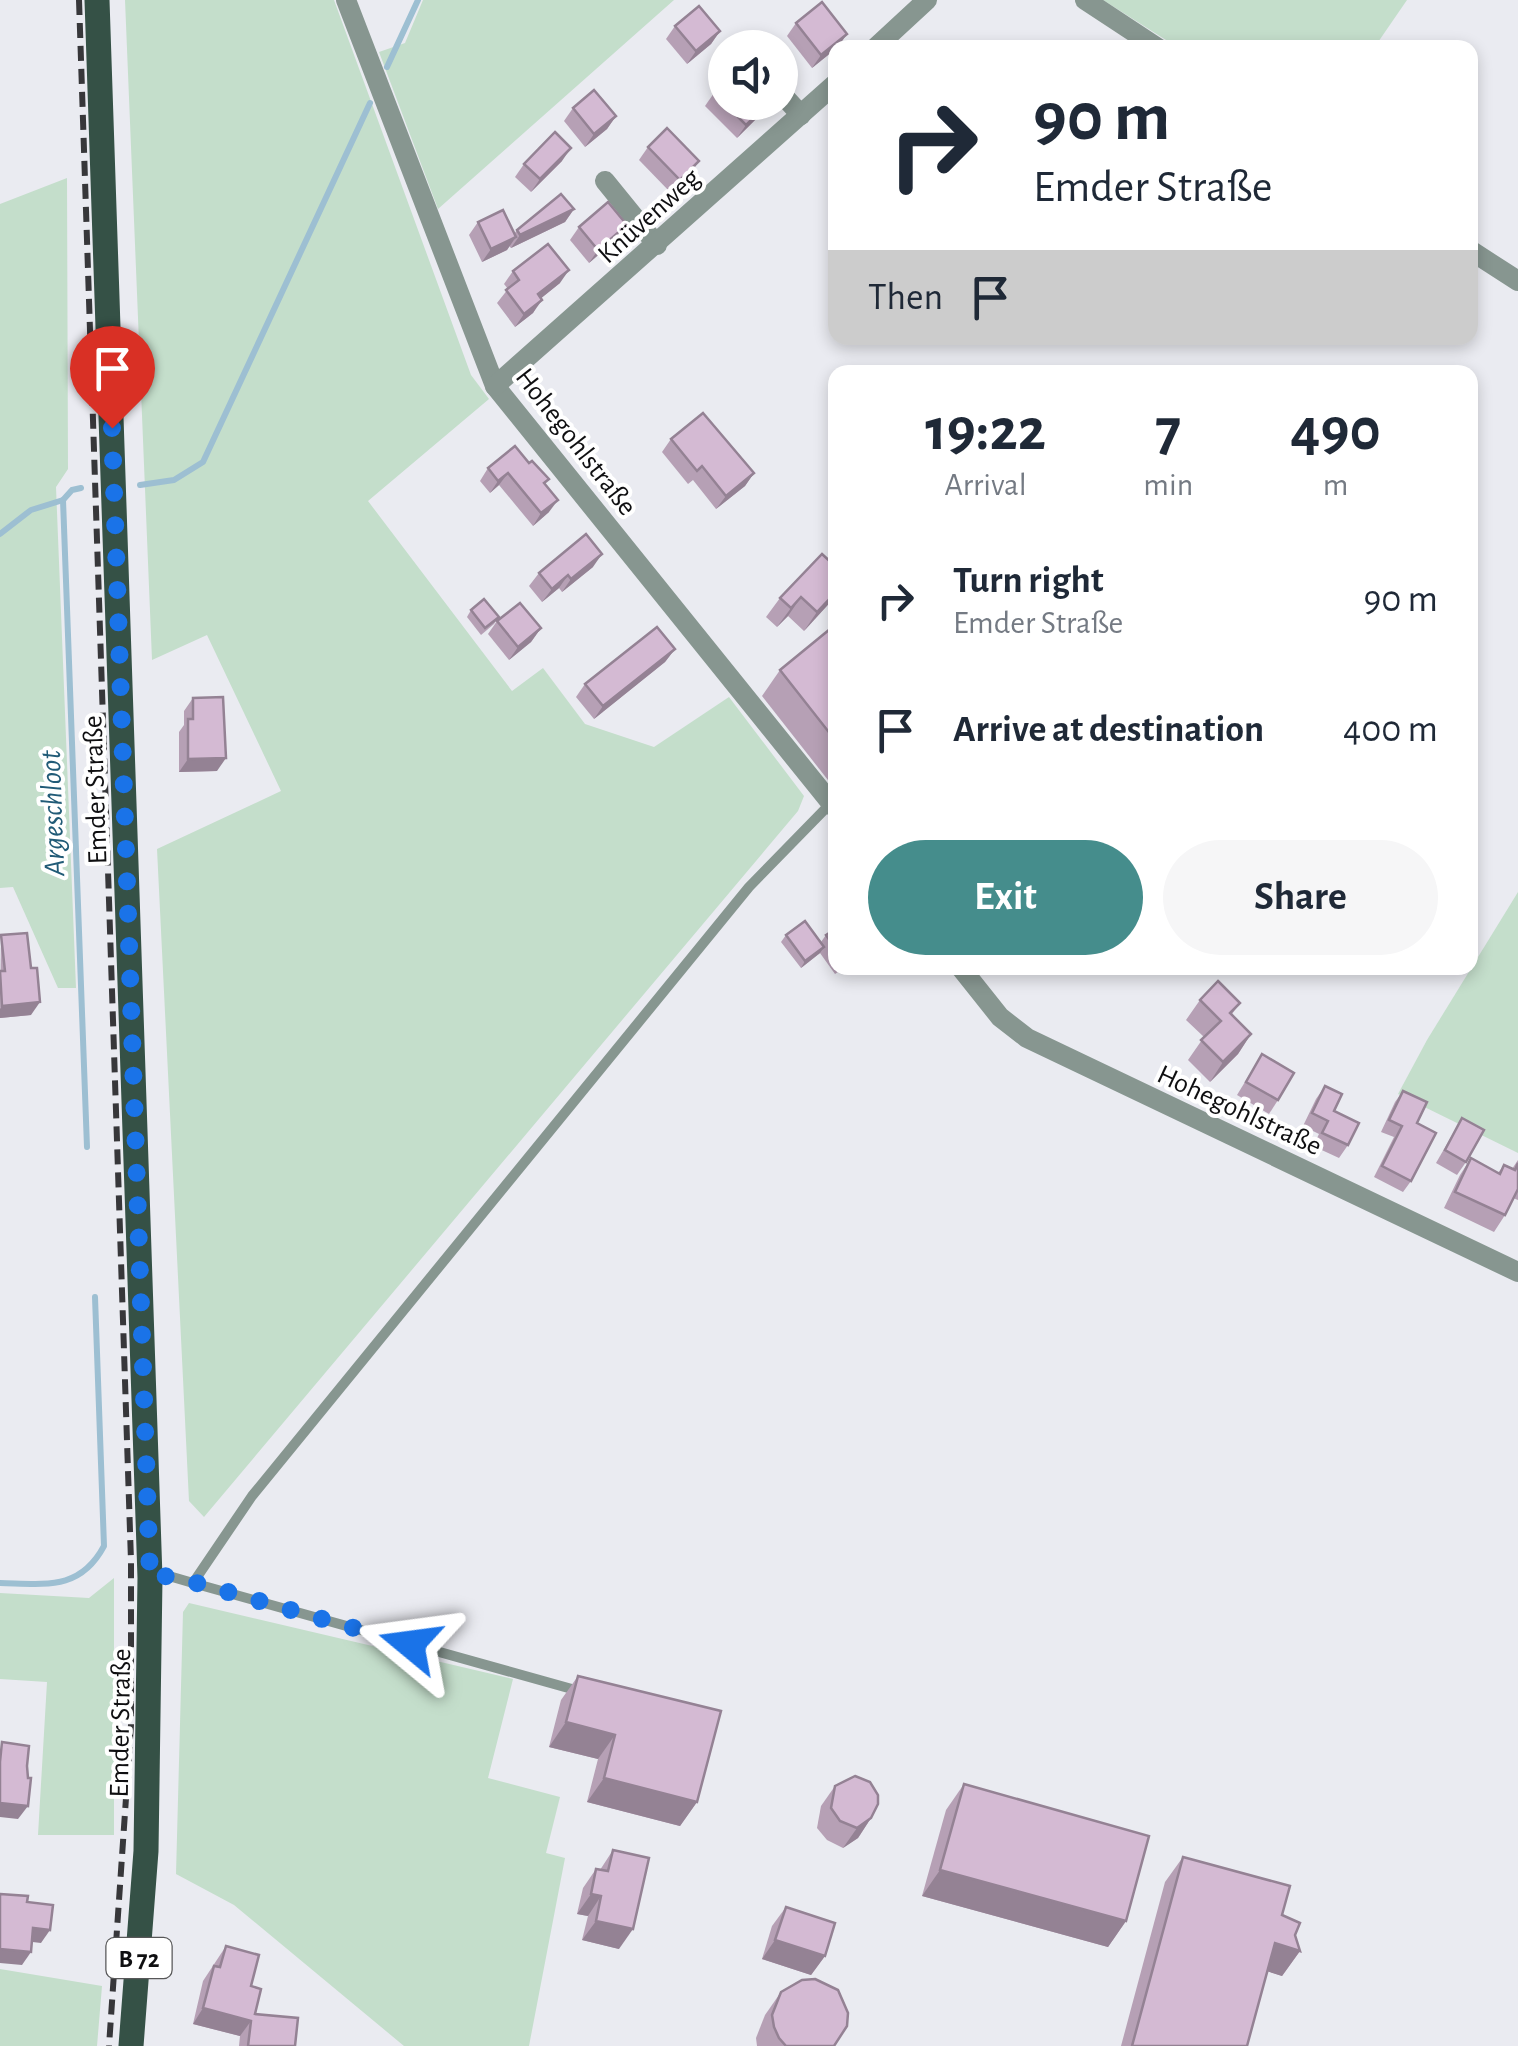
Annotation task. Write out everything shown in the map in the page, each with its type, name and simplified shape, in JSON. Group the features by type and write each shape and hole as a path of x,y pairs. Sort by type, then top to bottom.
{"main road":[{"name":"Emder Straße","path":"97,0 150,1578 150,1729 131,2046"}],"street":[{"name":"Hohegohlstraße","path":"346,0 496,386 828,799"},
{"path":"884,40 927,0"},
{"path":"1084,0 1146,40"},
{"name":"Knüvenweg","path":"496,386 828,90"},
{"path":"606,181 657,244"},
{"path":"1478,255 1518,282"},
{"name":"Hohegohlstraße","path":"967,975 1000,1016 1028,1038 1518,1272"}],"lane":[{"path":"193,1582 252,1496 749,887 828,810"},
{"path":"150,1578 168,1576 193,1582 590,1694"}],"green space":[{"path":"125,0 334,0 471,375 489,399 368,501 512,691 543,668 585,724 654,747 729,697 804,796 798,811 204,1517 189,1501 157,849 281,791 207,635 152,660"},
{"path":"423,0 674,0 438,209 379,52 405,43"},
{"path":"1103,0 1407,0 1380,40 1166,40"},
{"path":"67,178 68,469 56,487 76,988 58,988 13,887 0,888 0,204"},
{"path":"1518,892 1518,1153 1398,1094 1467,975 1478,975 1478,957"},
{"path":"114,1578 114,1835 38,1835 47,1682 0,1679 0,1593 89,1598"},
{"path":"189,1603 513,1679 488,1778 560,1797 546,1853 565,1858 529,2046 404,2046 234,1905 176,1874 183,1612"},
{"path":"0,1969 102,1986 97,2046 0,2046"}],"building":[{"path":"822,2 847,34 840,40 828,40 828,49 821,55 796,23"},
{"path":"699,6 719,30 708,30 708,41 696,51 675,26"},
{"path":"594,90 616,116 594,134 573,108"},
{"path":"667,128 699,161 680,180 648,147"},
{"path":"555,132 571,148 540,179 524,164"},
{"path":"561,194 574,209 520,235 517,230"},
{"path":"608,202 627,225 598,250 579,227"},
{"path":"503,210 516,237 491,249 478,222"},
{"path":"548,244 569,270 538,294 542,300 524,314 506,290 519,280 513,271"},
{"path":"703,413 754,473 726,496 702,466 697,471 671,439"},
{"path":"515,446 549,479 544,483 558,500 541,513 508,473 498,481 488,468"},
{"path":"586,534 602,554 552,589 539,573"},
{"path":"822,554 828,560 828,600 817,612 801,597 791,608 780,598"},
{"path":"484,599 499,617 485,628 471,610"},
{"path":"520,603 541,628 518,647 497,621"},
{"path":"657,627 675,649 603,706 585,684"},
{"path":"828,631 828,731 780,670"},
{"path":"223,697 226,758 188,759 188,719 193,719 193,698"},
{"path":"805,921 824,947 805,961 786,935"},
{"path":"27,933 31,968 37,968 40,1002 2,1006 0,971 5,971 1,935"},
{"path":"1218,981 1240,1003 1230,1013 1251,1034 1223,1062 1201,1040 1221,1021 1200,1000"},
{"path":"1262,1054 1294,1073 1278,1100 1246,1082"},
{"path":"1325,1086 1342,1094 1334,1111 1359,1123 1348,1145 1322,1133 1328,1121 1312,1113"},
{"path":"1403,1091 1427,1102 1417,1123 1436,1133 1411,1181 1382,1166 1402,1126 1389,1120"},
{"path":"1462,1118 1484,1130 1466,1162 1445,1150"},
{"path":"1471,1158 1500,1174 1504,1165 1515,1170 1518,1163 1518,1189 1505,1215 1455,1192"},
{"path":"578,1676 721,1711 697,1802 604,1778 615,1735 566,1722"},
{"path":"2,1742 29,1746 28,1806 0,1803"},
{"path":"855,1776 870,1782 878,1795 871,1818 857,1828 840,1821 831,1808 835,1786"},
{"path":"964,1784 1149,1836 1126,1921 940,1870"},
{"path":"613,1850 649,1858 633,1929 596,1921 601,1896 591,1894 596,1869 608,1871"},
{"path":"1183,1857 1290,1886 1282,1915 1300,1923 1295,1935 1300,1951 1275,1943 1247,2046 1132,2046"},
{"path":"0,1894 28,1896 27,1902 53,1905 50,1930 33,1928 31,1952 0,1949"},
{"path":"786,1907 835,1923 825,1956 775,1940"},
{"path":"226,1946 259,1955 251,1986 261,1989 255,2014 298,2018 295,2046 248,2046 251,2021 203,2008 214,1966 220,1967"},
{"path":"815,1979 838,1990 848,2013 847,2026 834,2046 786,2046 774,2027 772,2015 781,1992 802,1980"}],"waterway":[{"name":"Argeschloot","path":"387,67 418,0"},
{"name":"Argeschloot","path":"140,485 174,480 203,462 370,103"},
{"name":"Argeschloot","path":"81,488 72,490 63,500 87,1147"},
{"path":"0,534 31,510 63,500"},
{"name":"Argeschloot","path":"0,1583 46,1584 72,1578 84,1571 104,1546 95,1297"}],"railway":[{"path":"79,0 131,1561 131,1725 109,2046"}],"route":[{"path":"112,428 150,1578 168,1576 193,1582 410,1644"}]}
